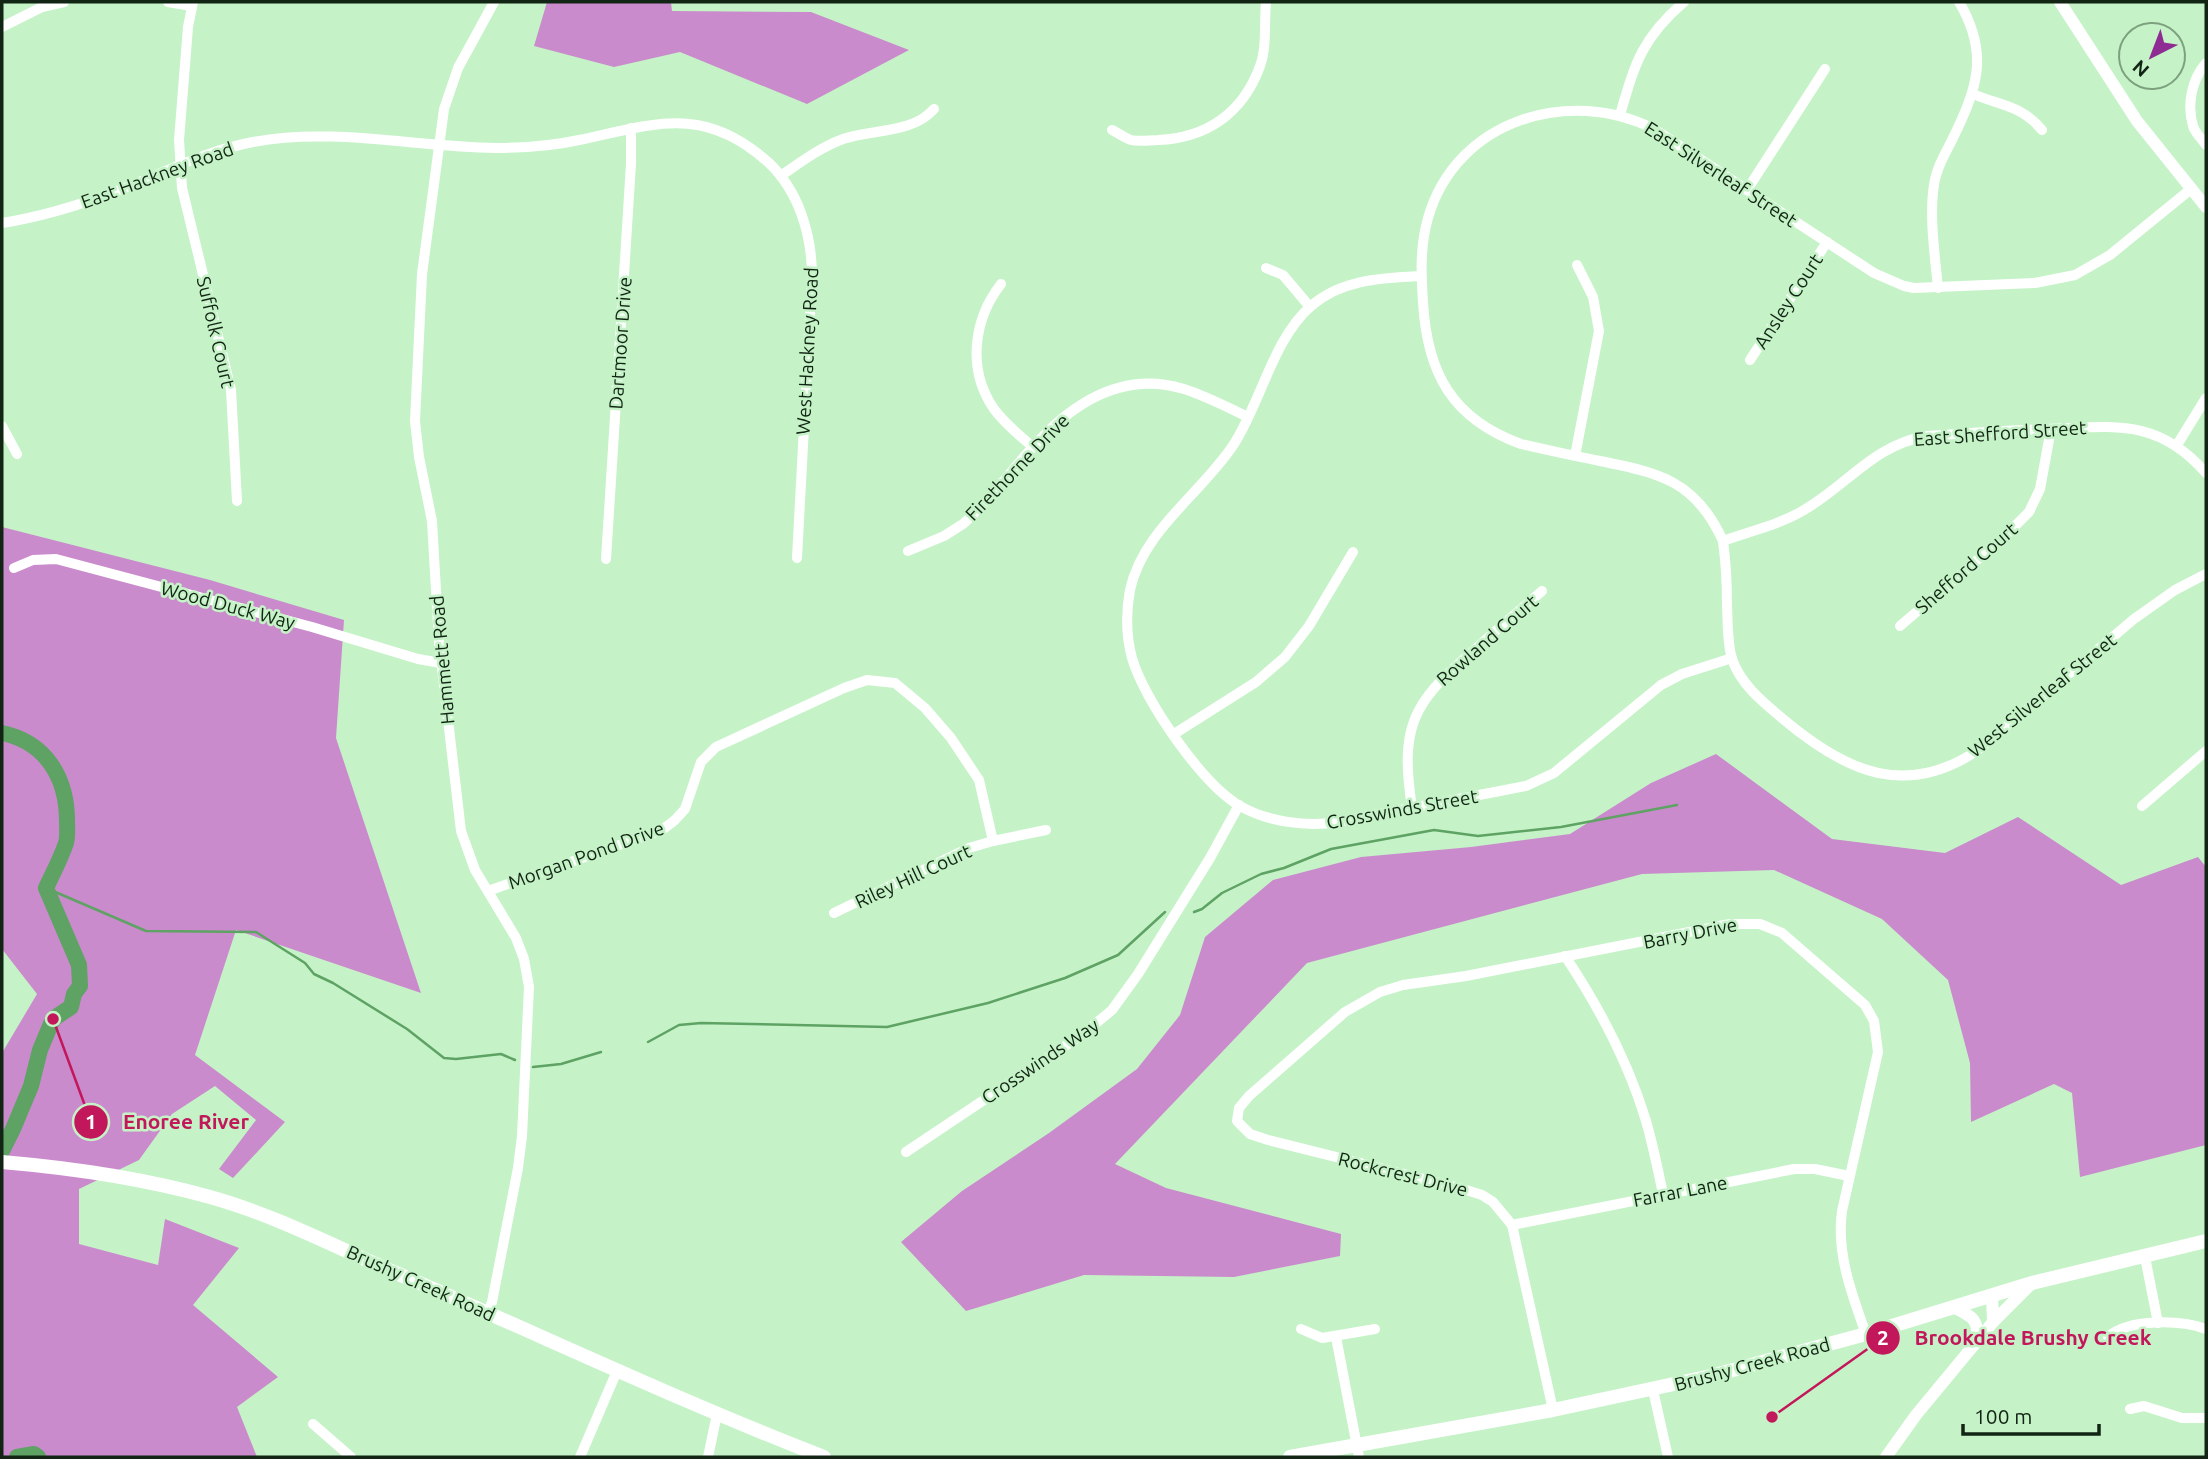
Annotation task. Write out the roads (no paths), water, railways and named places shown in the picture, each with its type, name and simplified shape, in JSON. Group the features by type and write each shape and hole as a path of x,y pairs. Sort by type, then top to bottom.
{"main road":[{"name":"Brushy Creek Road","path":"2,1162 64,1167 166,1185 214,1198 306,1232 617,1371 824,1457"},
{"name":"Brushy Creek Road","path":"1290,1457 1358,1451 1653,1390 1753,1366 2032,1283 2206,1241"}],"street":[{"path":"2,27 42,8 64,2"},
{"path":"168,2 193,4"},
{"name":"Hammett Road","path":"488,1312 518,1168 529,987 520,947 475,870 461,831 441,663 433,523 419,457 415,421 422,274 449,90 494,2"},
{"path":"1112,130 1133,141 1172,139 1198,134 1221,121 1240,102 1253,83 1261,63 1266,2"},
{"path":"1620,115 1643,47 1657,27 1684,2"},
{"path":"1938,288 1934,185 1941,161 1973,94 1977,75 1977,48 1959,2"},
{"path":"2060,2 2110,81 2206,207"},
{"name":"Suffolk Court","path":"193,4 180,140 182,188 231,390 237,501"},
{"path":"2206,63 2189,99 2194,129 2206,145"},
{"path":"1747,190 1825,69"},
{"path":"1973,94 2030,115 2042,130"},
{"path":"782,175 832,144 856,135 909,125 925,118 934,109"},
{"name":"East Silverleaf Street","path":"1723,541 1717,527 1699,502 1673,481 1646,470 1521,444 1501,437 1477,423 1456,403 1440,380 1429,351 1424,326 1421,276 1423,242 1435,200 1454,169 1482,141 1514,122 1550,111 1586,109 1620,115 1654,129 1874,273 1914,288 2035,283 2075,275 2110,255 2191,190"},
{"name":"West Hackney Road","path":"439,144 494,148 531,147 577,141 631,128 672,122 712,128 746,144 782,175 805,223 812,262 797,558"},
{"name":"Dartmoor Drive","path":"606,559 631,128"},
{"name":"East Hackney Road","path":"2,223 62,210 228,147 281,138 364,139 439,144"},
{"name":"Ansley Court","path":"1750,360 1827,242"},
{"path":"1574,456 1599,331 1593,297 1577,265"},
{"path":"1266,268 1283,275 1310,307"},
{"name":"Crosswinds Street","path":"1421,276 1350,284 1329,293 1310,307 1290,333 1248,417 1223,458 1151,544 1138,566 1131,589 1127,625 1133,659 1146,690 1202,773 1239,805 1269,817 1314,824 1500,792 1540,780 1571,759 1661,685 1690,671 1732,658"},
{"path":"1001,284 989,300 979,324 976,343 978,369 984,391 995,411 1032,447"},
{"name":"Firethorne Drive","path":"908,551 944,536 963,524 1059,420 1079,404 1107,392 1134,386 1181,388 1248,417"},
{"path":"2177,445 2206,398"},
{"path":"2,426 17,454"},
{"name":"East Shefford Street","path":"1723,541 1776,524 1804,510 1876,455 1899,442 1927,436 2123,426 2177,445 2206,473"},
{"name":"Shefford Court","path":"1900,626 2004,537 2029,512 2040,489 2051,429"},
{"name":"West Silverleaf Street","path":"1723,541 1728,640 1739,674 1757,698 1837,759 1877,774 1906,776 1949,767 1981,748 2134,620 2175,590 2206,573"},
{"path":"1174,734 1256,681 1285,657 1309,626 1346,568 1353,552"},
{"name":"Wood Duck Way","path":"14,568 33,560 56,559 312,627 418,659 441,663"},
{"name":"Rowland Court","path":"1412,808 1406,773 1408,749 1413,725 1423,701 1443,676 1542,591"},
{"name":"Morgan Pond Drive","path":"488,891 662,830 685,809 701,762 716,747 867,680 895,683 925,708 951,738 979,780 993,841"},
{"path":"2142,806 2206,751"},
{"name":"Crosswinds Way","path":"906,1152 1083,1034 1112,1010 1144,965 1239,805"},
{"name":"Riley Hill Court","path":"834,913 969,848 1046,830"},
{"name":"Barry Drive","path":"1262,1138 1244,1130 1236,1120 1238,1108 1356,1004 1380,992 1402,985 1466,976 1730,924 1760,924 1782,933 1865,1005 1874,1021 1878,1043 1877,1062 1840,1221 1841,1249 1866,1334"},
{"path":"1565,956 1600,1012 1637,1093 1663,1194"},
{"name":"Rockcrest Drive","path":"1262,1138 1475,1192 1498,1206 1512,1225"},
{"name":"Farrar Lane","path":"1512,1225 1794,1169 1815,1169 1849,1176"},
{"path":"1512,1225 1553,1410"},
{"path":"2145,1257 2158,1323"},
{"path":"1886,1457 1916,1415 1993,1322 2032,1283"},
{"path":"1992,1296 1993,1322"},
{"path":"1953,1307 1972,1316 1978,1326 1977,1342"},
{"path":"2108,1338 2116,1330 2158,1323 2181,1323 2206,1329"},
{"path":"1301,1329 1318,1338 1375,1329"},
{"path":"1336,1337 1358,1451"},
{"path":"580,1457 617,1371"},
{"path":"1653,1390 1668,1457"},
{"path":"2130,1409 2144,1406 2182,1418 2206,1418"},
{"path":"708,1457 717,1414"},
{"path":"313,1424 351,1457"}],"waterway":[{"path":"2,733 31,744 42,753 51,764 63,790 67,840 46,888 79,965 80,986 74,994 71,1007 53,1019 40,1050 31,1086 2,1151"},
{"path":"1194,912 1222,893 1261,874 1331,849 1434,830 1478,836 1561,827 1677,805"},
{"path":"46,888 146,931 256,932 305,963 314,974 407,1029 444,1058 501,1054 515,1060"},
{"path":"648,1042 679,1025 701,1023 887,1027 988,1003 1065,978 1118,955 1165,912"},
{"path":"533,1067 561,1064 601,1052"},
{"path":"17,1457 34,1454 38,1457"}],"place":[{"name":"Enoree River","path":"53,1019"},
{"name":"Brookdale Brushy Creek","path":"1772,1417"}]}
